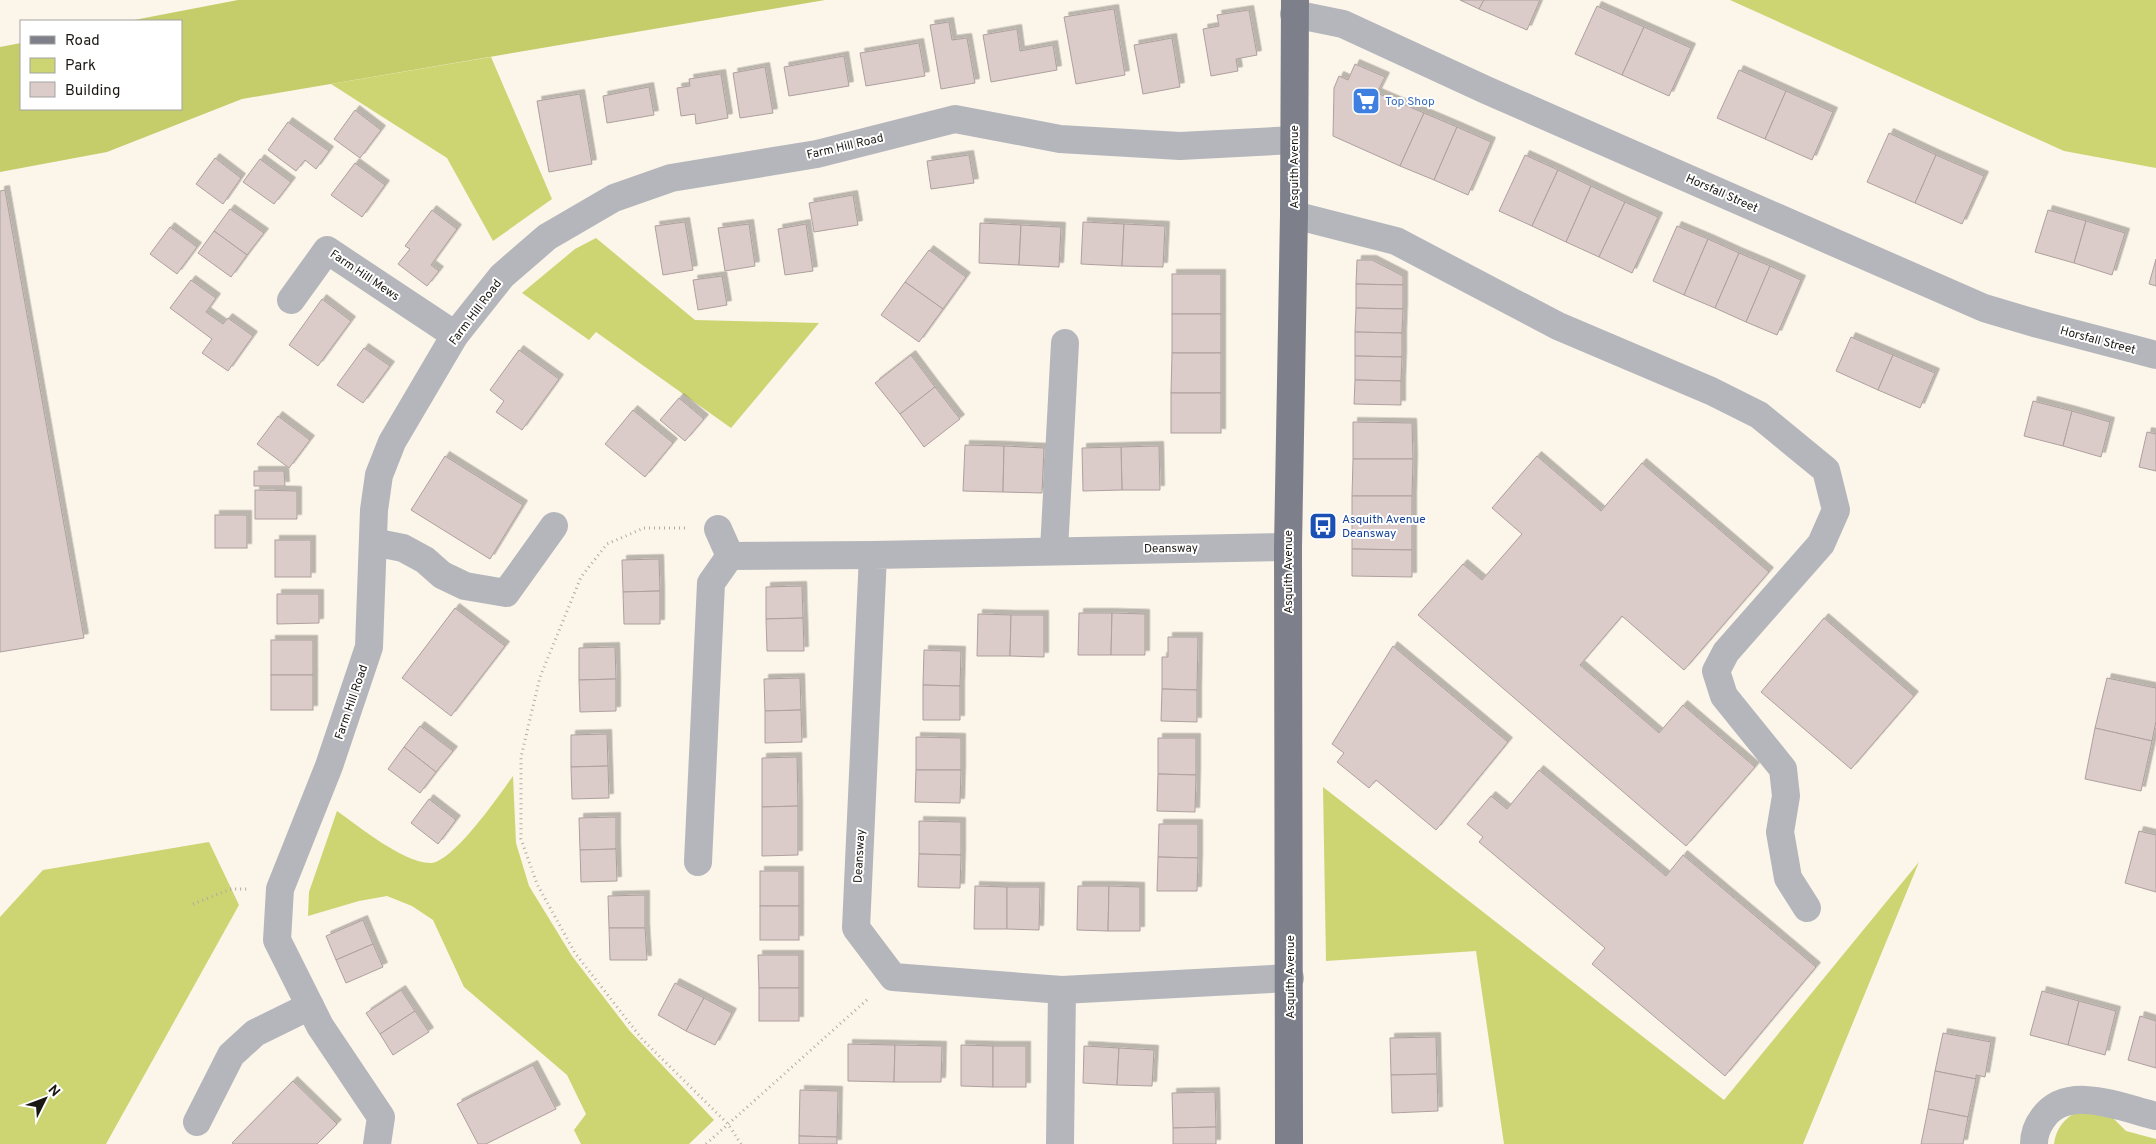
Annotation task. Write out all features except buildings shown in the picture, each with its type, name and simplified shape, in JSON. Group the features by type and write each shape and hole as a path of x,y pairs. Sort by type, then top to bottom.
{"main road":[{"name":"Asquith Avenue","path":"1289,1144 1288,546 1294,215 1294,7"}],"street":[{"name":"Horsfall Street","path":"1294,7 1344,24 1495,94 1984,308 2156,355"},
{"name":"Farm Hill Road","path":"377,1144 381,1117 320,1026 277,940 280,889 329,766 369,647 374,510 379,475 392,442 455,335 502,276 547,237 614,198 671,178 818,154 955,119 1060,138 1180,146 1294,140"},
{"path":"1294,215 1396,241 1558,326 1711,391 1759,415 1826,470 1836,510 1821,544 1726,652 1716,671 1724,696 1783,768 1786,796 1780,832 1788,878 1807,908"},
{"name":"Farm Hill Mews","path":"291,300 327,250 455,335"},
{"path":"1054,550 1065,343"},
{"path":"373,542 403,548 425,560 442,575 464,586 506,593 554,526"},
{"path":"698,862 711,583 730,556 718,529"},
{"name":"Deansway","path":"730,556 873,555 1288,546"},
{"name":"Deansway","path":"873,555 856,928 893,976"},
{"path":"893,976 1062,990 1290,978"},
{"path":"1060,1144 1062,990"},
{"path":"197,1122 231,1055 255,1033 310,1006"},
{"path":"2034,1144 2038,1124 2047,1112 2060,1103 2074,1099 2089,1100 2156,1116"}],"path":[{"path":"718,529 644,528 607,544 581,577 540,677 521,757 521,839 538,884 576,953 642,1039 728,1124 741,1144"},
{"path":"193,904 231,889 280,889"},
{"path":"706,1144 893,976"}],"green space":[{"path":"238,0 825,0 242,99 107,152 0,172 0,47 20,43 20,110 182,110 182,20 134,20"},
{"path":"1730,0 2156,0 2156,168 2064,151"},
{"path":"491,57 552,199 493,241 447,158 331,84"},
{"path":"596,238 695,320 819,323 731,428 596,332 589,340 522,293 575,249"},
{"path":"513,776 516,843 529,886 572,956 629,1030 714,1120 689,1144 581,1144 574,1130 586,1114 567,1075 464,987 433,920 412,906 387,896 359,901 308,916 309,892 337,811 394,850 407,857 430,863 440,860 463,840 487,812"},
{"path":"1323,787 1724,1100 1919,862 1803,1144 1504,1144 1476,951 1326,961"},
{"path":"209,842 239,905 106,1144 0,1144 0,917 43,870"},
{"path":"2078,1111 2109,1114 2126,1131 2156,1139 2156,1144 2054,1144 2062,1124"}],"place":[{"name":"Top Shop","path":"1366,101"},
{"name":"Asquith Avenue Deansway","path":"1323,526"}]}
